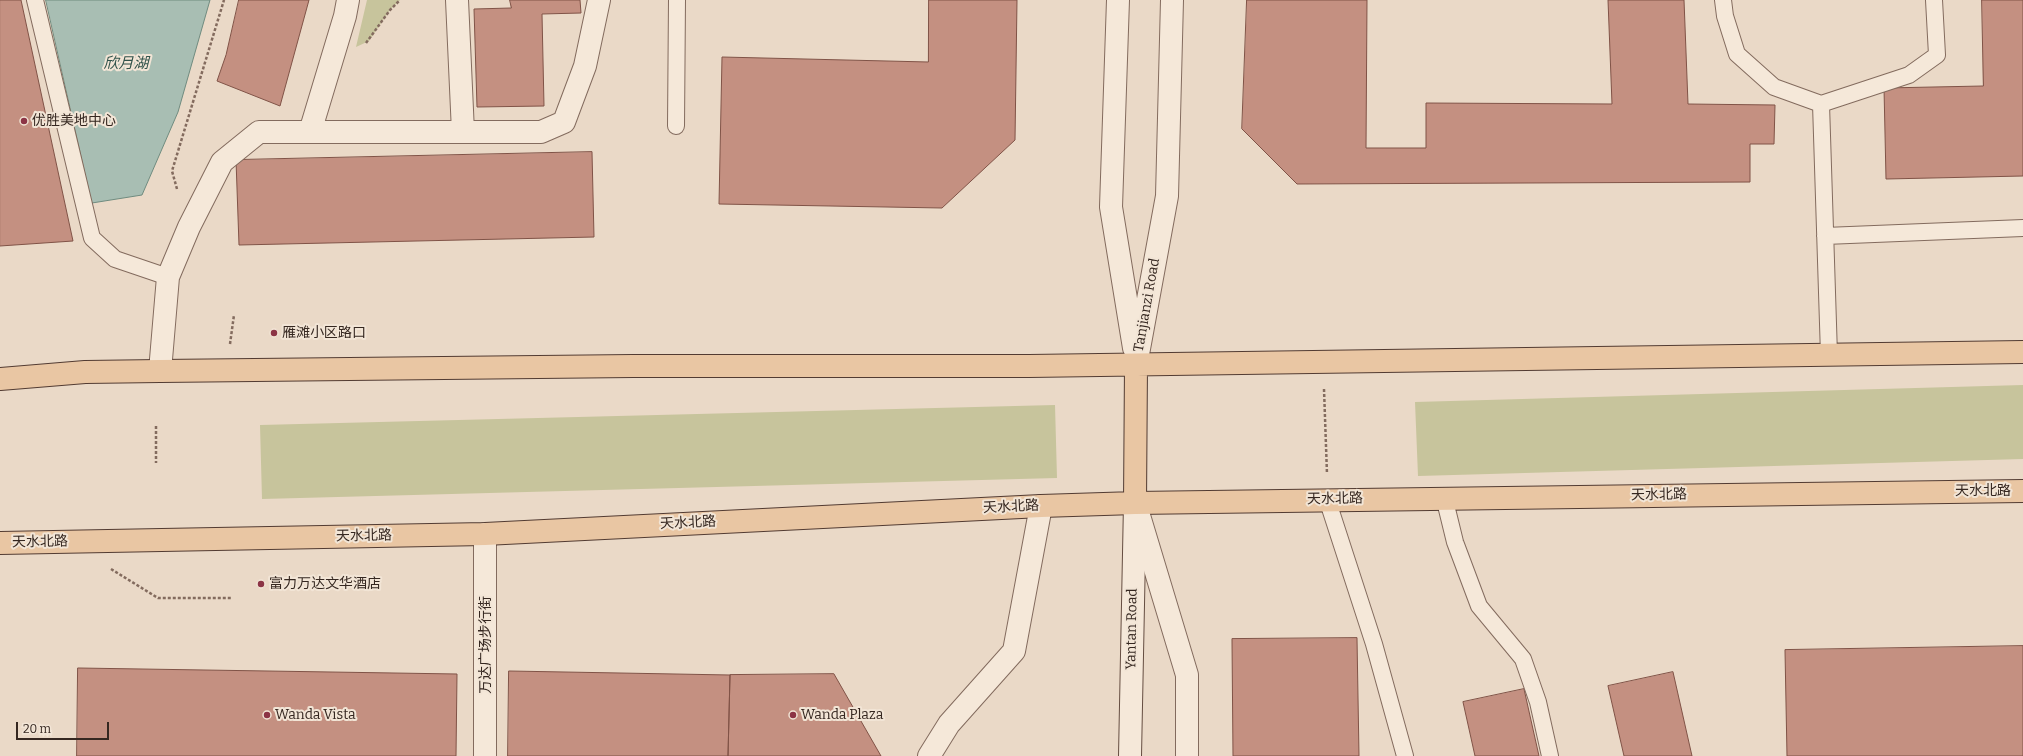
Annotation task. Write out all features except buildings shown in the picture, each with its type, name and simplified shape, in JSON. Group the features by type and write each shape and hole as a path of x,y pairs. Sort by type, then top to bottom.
{"main road":[{"path":"0,379 85,372 633,366 1136,365 2023,352"},
{"path":"1135,503 1136,365"},
{"name":"天水北路","path":"0,543 485,534 1041,506 1135,503 1444,497 2023,491"}],"street":[{"path":"310,132 345,16 348,0"},
{"path":"457,0 463,132"},
{"path":"160,371 168,277 189,227 222,162 259,132 541,132 564,122 586,66 599,0"},
{"name":"Tanjianzi Road","path":"1118,0 1111,207 1136,365"},
{"name":"Tanjianzi Road","path":"1136,365 1167,196 1172,0"},
{"path":"1135,503 1187,675 1187,756"},
{"name":"Yantan Road","path":"1130,756 1135,503"},
{"path":"929,756 949,724 1014,651 1041,506"},
{"name":"万达广场步行街","path":"485,534 485,756"}],"lane":[{"path":"35,0 92,238 114,259 168,277"},
{"path":"676,0 676,126"},
{"path":"1723,0 1724,16 1737,54 1774,87 1821,104 1909,75 1937,56 1934,0"},
{"path":"1821,104 1829,355"},
{"path":"1825,236 2023,228"},
{"path":"1444,497 1455,542 1480,606 1523,659 1538,702 1550,756"},
{"path":"1328,499 1374,644 1405,756"}],"path":[{"path":"172,171 224,0"},
{"path":"1323,362 1328,499"},
{"path":"156,426 156,463"},
{"path":"106,566 158,598 232,598"}],"shaded area":[{"path":"367,0 400,0 390,10 369,41 356,47"},
{"path":"2023,385 2023,459 1418,476 1415,402"},
{"path":"1055,405 1057,478 262,499 260,425"}],"water":[{"name":"欣月湖","path":"46,0 210,0 178,112 142,195 92,203"}],"place":[{"name":"优胜美地中心","path":"24,121"},
{"name":"雁滩小区路口","path":"274,333"},
{"name":"富力万达文华酒店","path":"261,584"},
{"name":"Wanda Vista","path":"267,715"},
{"name":"Wanda Plaza","path":"793,715"}]}
